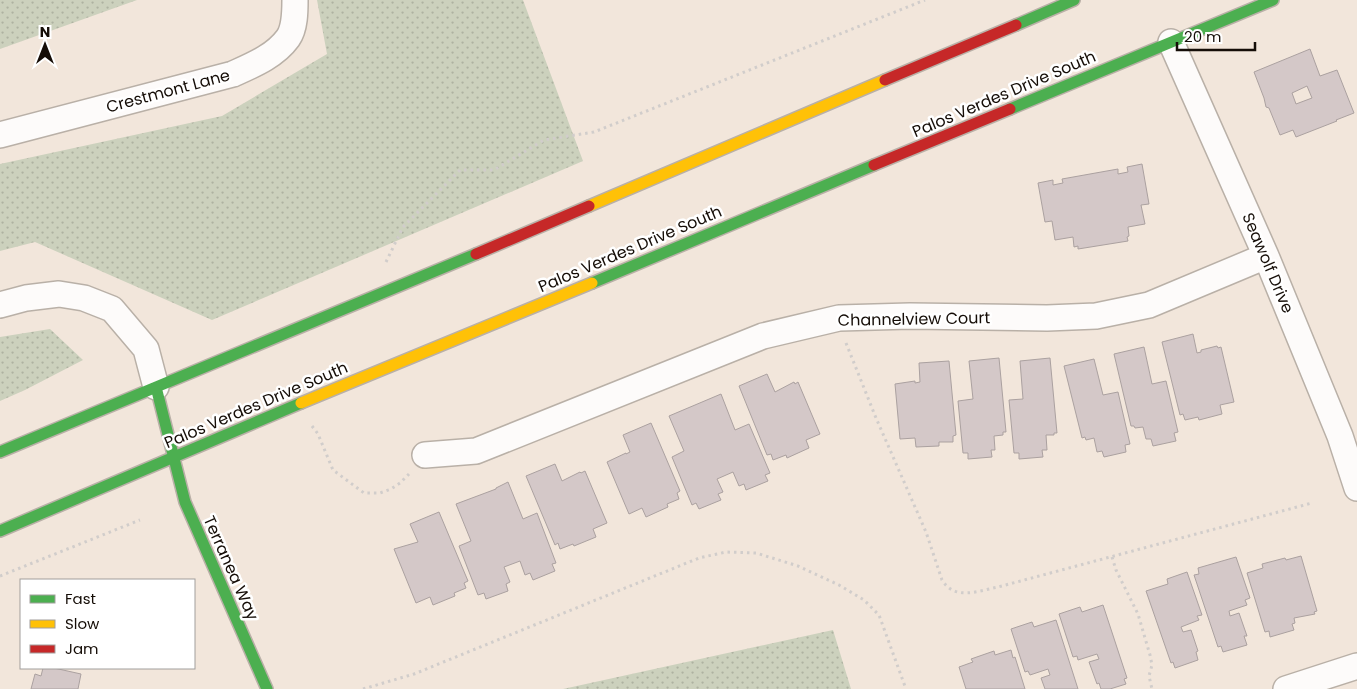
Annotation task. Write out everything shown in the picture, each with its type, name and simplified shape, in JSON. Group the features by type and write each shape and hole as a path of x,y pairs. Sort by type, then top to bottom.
{"main road":[{"path":"0,452 368,300 1074,0"},
{"name":"Palos Verdes Drive South","path":"0,530 1273,0"},
{"path":"156,386 174,457"},
{"name":"Terranea Way","path":"174,457 185,502 267,689"}],"street":[{"name":"Crestmont Lane","path":"0,135 233,74 268,58 289,37 295,15 295,0"},
{"name":"Seawolf Drive","path":"1171,42 1266,256 1340,436 1357,488"},
{"name":"Channelview Court","path":"425,455 476,451 764,336 839,318 910,316 1047,318 1096,316 1148,306 1266,256"},
{"path":"0,305 26,298 59,294 84,298 112,309 146,349 156,386"},
{"path":"1286,689 1357,666"}],"path":[{"path":"368,300 403,227 460,170 494,170 544,140 594,132 925,0"},
{"path":"848,349 926,532 942,580 946,587 956,592 969,592 998,587 1312,503"},
{"path":"312,425 318,434 333,470 364,493 380,493 391,489"},
{"path":"0,576 140,520"},
{"path":"363,689 372,688 414,674 699,558 726,552 756,553 798,566 839,585 864,600 878,615 906,689"},
{"path":"1112,557 1116,570 1138,614 1152,665 1149,676 1152,689"}],"green space":[{"path":"0,0 137,0 0,49"},
{"path":"317,0 523,0 583,161 212,320 35,242 0,251 0,164 222,116 327,54"},
{"path":"50,329 83,360 0,401 0,337"},
{"path":"833,630 851,689 563,689"}],"building":[{"path":"1310,49 1320,76 1337,70 1354,113 1296,137 1293,130 1280,135 1269,108 1266,107 1254,72","holes":["1307,86 1312,98 1296,104 1292,93"]},
{"path":"1142,164 1149,204 1141,205 1145,224 1128,227 1128,241 1078,249 1078,246 1074,247 1073,237 1055,240 1052,221 1045,222 1038,183 1053,180 1053,185 1063,183 1062,179 1118,169 1118,174 1128,172 1127,167"},
{"path":"1193,334 1197,353 1201,352 1201,350 1217,346 1218,348 1221,347 1234,402 1220,405 1222,414 1199,420 1198,417 1185,420 1183,414 1180,415 1162,342"},
{"path":"1144,347 1152,384 1166,381 1178,432 1174,433 1176,441 1153,446 1151,439 1146,439 1143,427 1135,428 1131,426 1114,354"},
{"path":"999,358 1006,432 1003,432 1003,435 994,436 995,450 991,450 992,457 968,459 968,453 963,453 958,401 973,399 969,361"},
{"path":"1050,358 1057,433 1046,435 1047,450 1042,450 1043,457 1019,459 1019,453 1014,453 1009,400 1023,399 1020,361"},
{"path":"1094,359 1103,395 1118,392 1130,444 1125,445 1126,452 1104,457 1102,451 1097,452 1094,438 1086,440 1085,437 1082,438 1064,366"},
{"path":"949,361 956,435 953,436 953,442 939,442 939,446 916,447 915,438 900,439 895,384 920,382 919,363"},
{"path":"767,374 775,392 794,382 795,384 798,382 820,434 806,440 809,448 787,458 786,455 773,460 771,454 767,455 739,386"},
{"path":"721,394 735,430 749,424 770,473 765,475 768,481 746,490 744,484 739,486 733,472 717,479 723,492 718,494 721,500 699,509 696,503 692,505 672,457 684,451 669,416"},
{"path":"651,423 680,491 677,493 679,499 667,504 668,507 646,517 642,508 629,514 607,462 630,452 623,435"},
{"path":"555,464 562,481 585,471 607,523 593,529 596,537 574,546 573,544 560,549 558,543 555,545 526,476"},
{"path":"508,482 523,519 537,513 556,563 552,564 555,571 533,580 530,573 525,575 520,561 504,567 510,582 506,584 508,591 486,599 484,593 478,595 459,546 471,541 456,504 496,489"},
{"path":"439,512 468,581 464,583 466,588 454,593 455,596 433,605 430,597 416,603 394,549 418,542 410,524"},
{"path":"1301,556 1317,611 1314,612 1315,614 1294,618 1295,623 1292,624 1294,630 1270,637 1269,631 1265,632 1247,573 1263,568 1262,564"},
{"path":"1236,557 1250,598 1245,600 1247,605 1229,611 1230,616 1239,613 1247,636 1244,636 1247,645 1223,652 1221,646 1218,647 1194,575 1199,574 1198,568"},
{"path":"1187,572 1202,615 1197,616 1199,620 1181,627 1183,632 1191,630 1198,651 1196,652 1198,660 1175,668 1173,662 1171,663 1146,591 1168,584 1167,579"},
{"path":"1103,605 1127,678 1124,679 1126,684 1110,689 1101,689 1099,683 1097,684 1089,662 1099,659 1097,654 1078,660 1077,656 1073,657 1059,614 1080,607 1082,612"},
{"path":"1056,620 1078,689 1045,689 1041,678 1050,675 1048,669 1030,675 1028,671 1025,672 1011,629 1032,622 1034,627"},
{"path":"1011,650 1025,689 966,689 959,667 973,662 971,659 994,651 995,655"},
{"path":"43,669 58,669 81,674 78,689 31,689 35,674 41,676"}],"traffic: fast":[{"path":"1016,25 1074,0"},
{"path":"1010,109 1273,0"},
{"path":"592,283 874,165"},
{"path":"0,452 476,254"},
{"path":"156,387 185,502 267,689"},
{"path":"0,531 301,403"}],"traffic: slow":[{"path":"589,206 885,80"},
{"path":"301,403 592,283"}],"traffic: jam":[{"path":"885,80 1016,25"},
{"path":"874,165 1010,109"},
{"path":"476,254 589,206"}]}
